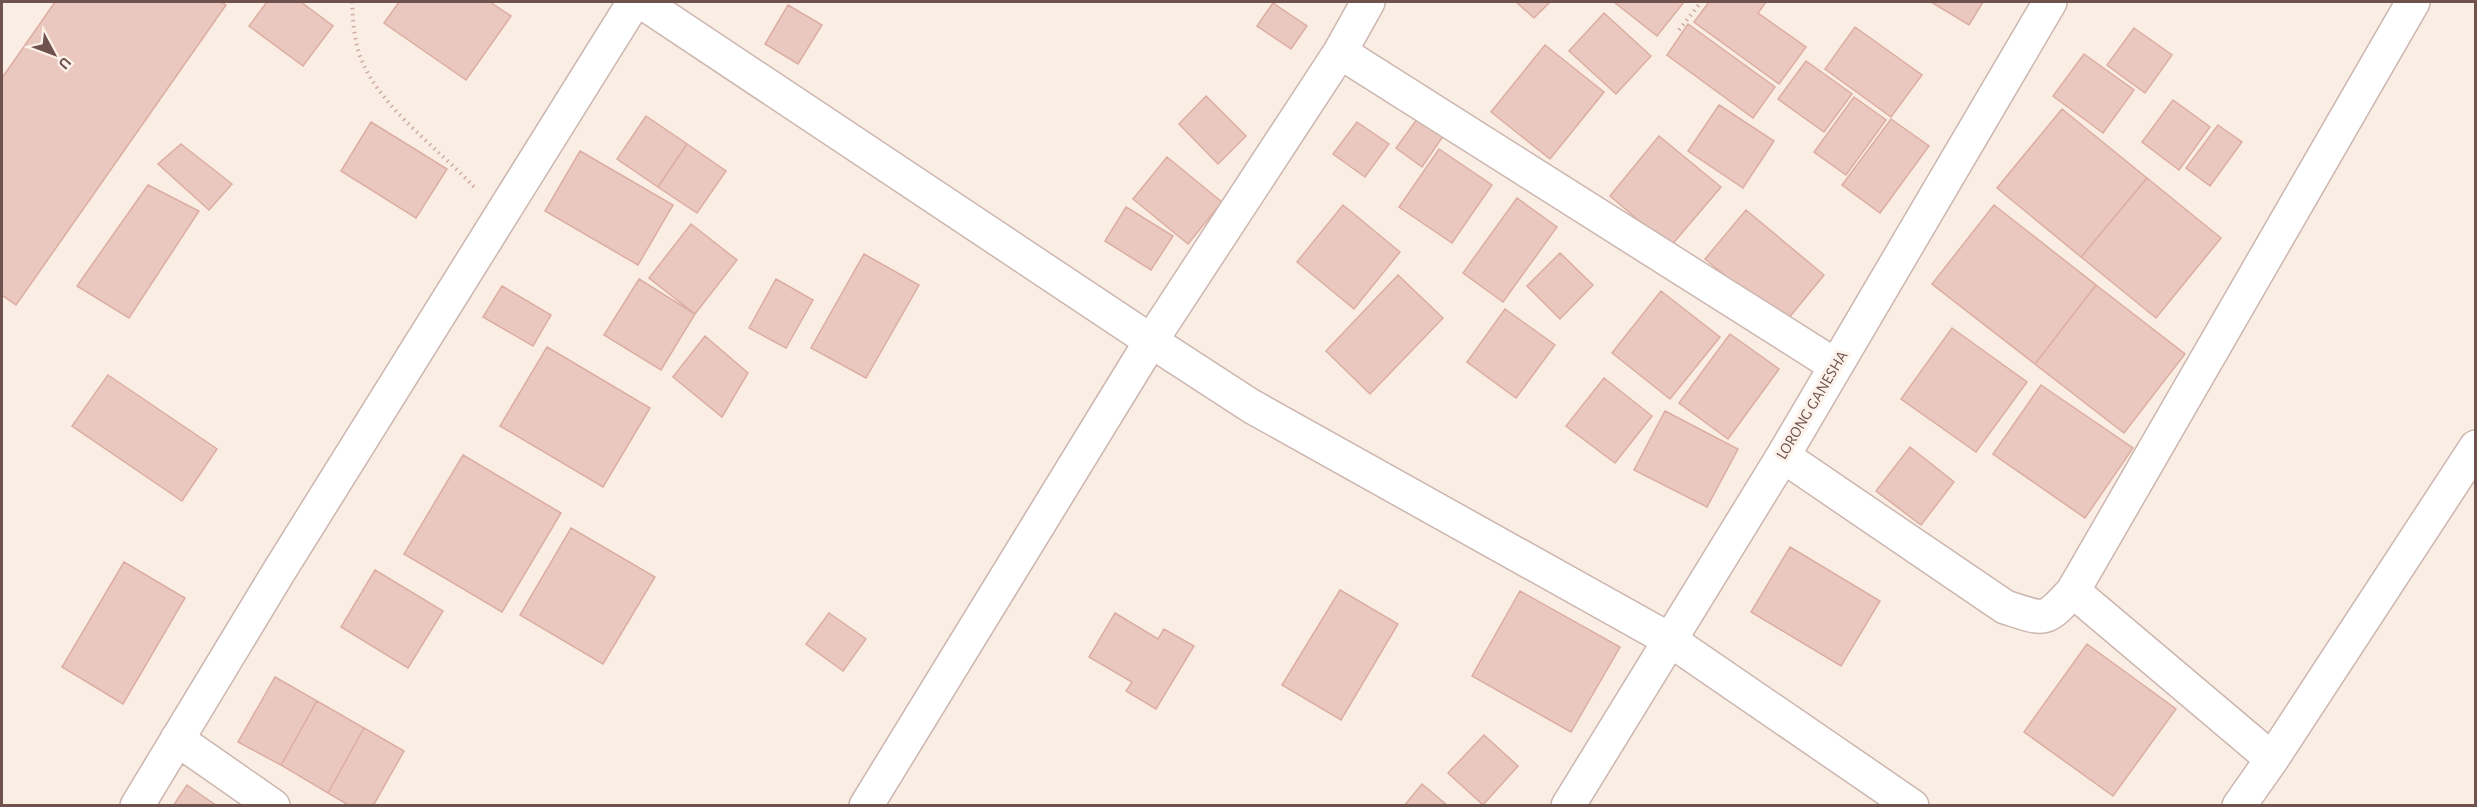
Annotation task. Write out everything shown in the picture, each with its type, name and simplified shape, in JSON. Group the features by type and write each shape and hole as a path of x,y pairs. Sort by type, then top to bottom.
{"street":[{"path":"137,806 500,215 634,2"},
{"path":"642,2 1251,406 1670,640 1912,806"},
{"path":"866,806 1151,341 1340,52 1368,2"},
{"name":"LORONG GANESHA","path":"1568,806 1783,456 2050,2"},
{"path":"1783,456 2005,607 2039,618 2053,613 2073,591 2413,2"},
{"path":"1340,52 1836,366"},
{"path":"2239,806 2475,447"},
{"path":"2073,591 2272,759"},
{"path":"177,740 273,806"}],"path":[{"path":"352,2 354,29 361,60 380,93 500,215"},
{"path":"1679,30 1701,2"}],"building":[{"path":"55,2 221,2 226,5 16,305 2,295 2,78"},
{"path":"267,2 301,2 333,26 303,66 249,26"},
{"path":"399,2 490,2 511,16 466,80 384,23"},
{"path":"1516,2 1550,2 1534,18"},
{"path":"1614,2 1684,2 1657,36"},
{"path":"1709,2 1766,2 1758,13 1806,47 1779,84 1694,22"},
{"path":"1931,2 1983,2 1969,25"},
{"path":"1273,3 1307,26 1291,49 1257,26"},
{"path":"788,5 822,25 798,64 765,44"},
{"path":"1604,13 1651,56 1616,94 1569,51"},
{"path":"1688,24 1775,87 1753,118 1667,55"},
{"path":"1855,27 1922,75 1891,117 1825,69"},
{"path":"2134,28 2172,55 2145,93 2107,65"},
{"path":"1545,45 1604,92 1550,159 1491,112"},
{"path":"2084,54 2134,90 2103,133 2053,96"},
{"path":"1806,61 1852,94 1824,132 1778,99"},
{"path":"1206,96 1246,136 1218,164 1179,124"},
{"path":"1854,97 1886,120 1846,175 1814,152"},
{"path":"2173,100 2210,127 2179,170 2142,142"},
{"path":"1719,105 1774,141 1743,188 1688,151"},
{"path":"2062,109 2147,178 2081,257 1997,188"},
{"path":"1423,111 1448,129 1422,167 1396,148"},
{"path":"646,116 687,144 658,187 617,159"},
{"path":"1891,119 1929,146 1880,213 1842,185"},
{"path":"371,122 447,169 416,218 341,171"},
{"path":"1357,122 1389,144 1365,177 1333,154"},
{"path":"2218,125 2242,142 2210,186 2186,168"},
{"path":"1659,136 1721,187 1670,247 1610,196"},
{"path":"181,144 232,184 209,210 158,164"},
{"path":"687,144 726,171 697,213 658,187"},
{"path":"1439,149 1492,185 1452,243 1399,207"},
{"path":"580,151 673,205 638,265 545,211"},
{"path":"1167,157 1222,202 1188,244 1133,199"},
{"path":"2147,178 2221,238 2156,318 2081,257"},
{"path":"148,185 199,211 129,318 77,286"},
{"path":"1517,198 1557,227 1503,302 1463,273"},
{"path":"1343,205 1400,252 1354,309 1297,262"},
{"path":"1994,205 2096,285 2035,364 1932,284"},
{"path":"1126,207 1173,236 1151,270 1105,241"},
{"path":"1746,210 1824,275 1784,324 1705,259"},
{"path":"691,224 737,260 695,314 649,278"},
{"path":"1560,253 1593,285 1560,319 1527,286"},
{"path":"864,254 919,285 866,378 811,348"},
{"path":"1398,275 1443,318 1370,394 1326,351"},
{"path":"639,279 695,314 661,370 604,335"},
{"path":"776,279 813,300 786,348 749,328"},
{"path":"2096,285 2185,354 2124,433 2035,364"},
{"path":"502,286 551,315 533,346 483,317"},
{"path":"1661,291 1720,337 1670,399 1612,353"},
{"path":"1505,309 1555,345 1516,398 1467,362"},
{"path":"1952,328 2027,382 1976,452 1901,399"},
{"path":"1730,334 1779,369 1728,439 1679,403"},
{"path":"705,336 748,373 722,417 673,377"},
{"path":"547,347 650,408 603,487 500,426"},
{"path":"108,375 217,449 182,501 72,426"},
{"path":"1604,378 1652,416 1615,463 1566,426"},
{"path":"2041,385 2133,448 2085,518 1993,454"},
{"path":"1665,411 1738,449 1707,507 1634,470"},
{"path":"1910,447 1954,482 1921,525 1876,491"},
{"path":"463,455 561,513 502,612 404,554"},
{"path":"571,528 655,577 603,664 520,615"},
{"path":"1790,547 1880,601 1841,666 1751,612"},
{"path":"124,562 185,598 123,704 62,667"},
{"path":"375,570 443,611 408,668 341,627"},
{"path":"1340,590 1398,624 1341,720 1282,685"},
{"path":"1520,591 1620,647 1571,732 1472,676"},
{"path":"829,613 866,639 843,671 806,644"},
{"path":"1115,613 1158,639 1164,629 1194,646 1156,709 1126,691 1132,682 1089,657"},
{"path":"2087,644 2176,709 2113,796 2024,732"},
{"path":"275,677 317,701 281,765 238,742"},
{"path":"317,701 364,728 328,793 281,765"},
{"path":"364,728 404,751 373,806 350,806 328,793"},
{"path":"1484,735 1518,766 1483,805 1448,773"},
{"path":"1422,784 1448,806 1404,806"},
{"path":"187,785 217,806 173,806"}]}
